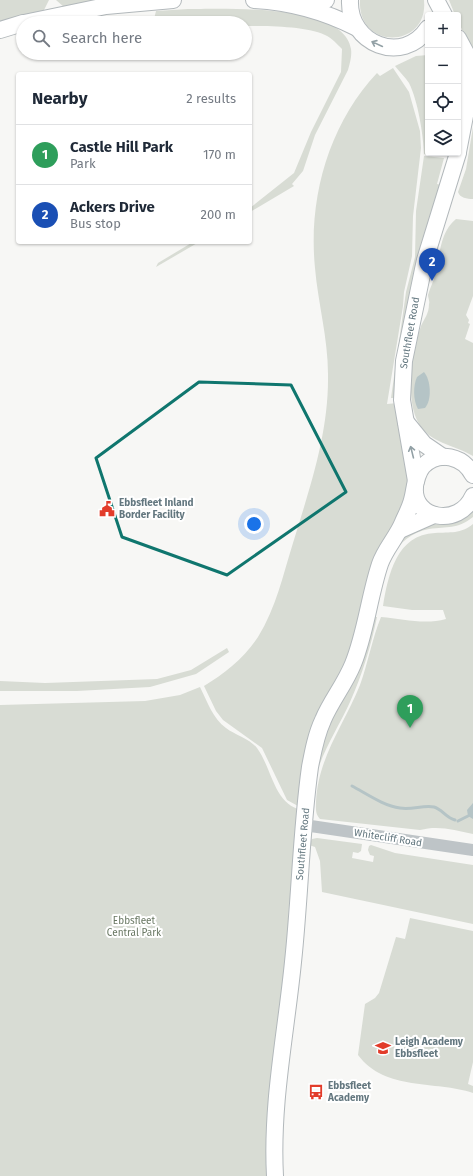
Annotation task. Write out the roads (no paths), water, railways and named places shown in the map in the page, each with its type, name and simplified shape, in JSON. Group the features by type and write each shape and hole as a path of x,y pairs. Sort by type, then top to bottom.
{"main road":[{"path":"58,16 106,6 173,0"},
{"path":"254,0 283,1 331,15 357,28"},
{"path":"306,0 326,0"},
{"path":"350,0 350,11 357,28 367,39 387,48 402,46 425,46"},
{"path":"433,12 435,0"},
{"path":"435,0 442,12"},
{"path":"0,30 16,25"},
{"path":"402,46 416,40 425,31"},
{"name":"Southfleet Road","path":"461,45 466,56 469,71 462,72 469,95 461,136"},
{"name":"Southfleet Road","path":"275,1176 274,1116 292,976 310,767 319,729 352,666 363,633 380,564 387,549 400,530 411,503 415,485 414,463 406,431 402,400 404,361 425,260 457,156"},
{"name":"Southfleet Road","path":"406,422 424,444 443,457 455,458 470,470"},
{"path":"443,457 431,460 423,466 419,473 414,492 418,501 424,508 434,515 445,517 467,508 473,496"},
{"path":"400,530 434,515"}],"street":[{"name":"Whitecliff Road","path":"304,825 473,850"}],"waterway":[{"path":"352,786 394,807 434,807 455,820"},
{"path":"458,821 468,816"}],"place":[{"name":"Ackers Drive","path":"432,281"},
{"name":"Ebbsfleet Inland Border Facility","path":"107,509"},
{"name":"Castle Hill Park","path":"410,728"},
{"name":"Leigh Academy Ebbsfleet","path":"383,1048"},
{"name":"Ebbsfleet Academy","path":"316,1092"}],"park label":[{"name":"Ebbsfleet Central Park","path":"134,926"}]}
